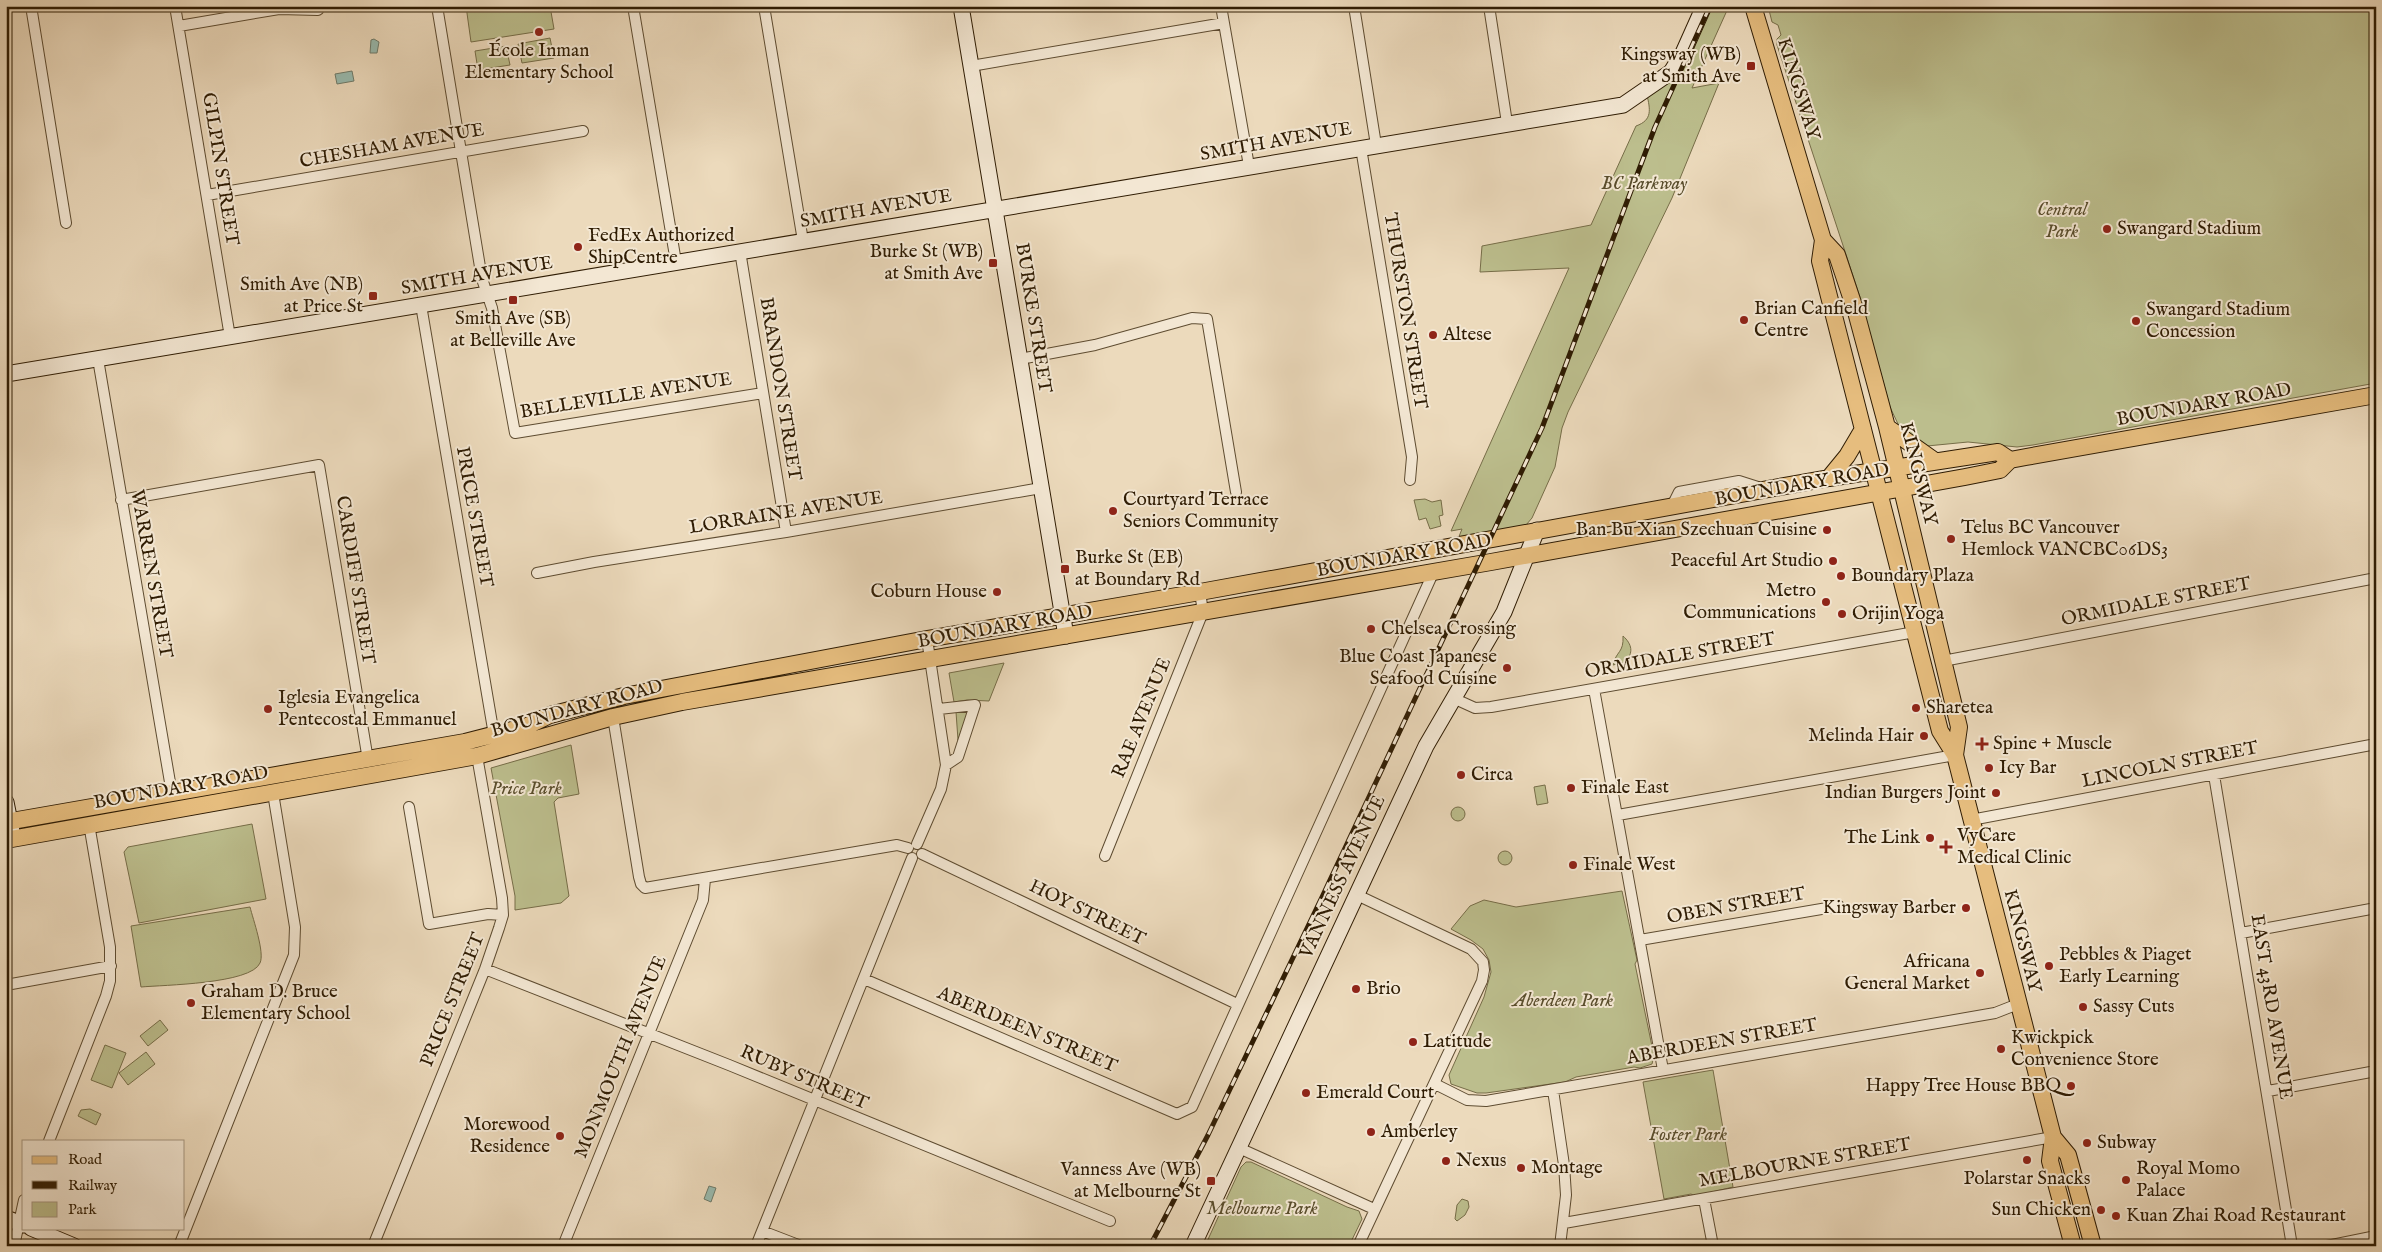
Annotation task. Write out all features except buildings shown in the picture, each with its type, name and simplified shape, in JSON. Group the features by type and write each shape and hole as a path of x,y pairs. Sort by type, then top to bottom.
{"main road":[{"name":"KINGSWAY","path":"1753,6 1823,240 1820,261 1940,731 1955,755 2053,1137 2050,1161 2073,1246"},
{"name":"KINGSWAY","path":"1823,240 1837,255 1856,312 1887,427 1958,727 1955,755"},
{"name":"BOUNDARY ROAD","path":"10,839 478,756 613,717 682,702 931,660 1901,488 2000,470 2010,460 2376,395"},
{"path":"1887,427 1935,461"},
{"path":"1828,478 1847,456 1863,429"},
{"name":"BOUNDARY ROAD","path":"8,822 368,760 494,735 526,726 550,716 624,696 927,640 1828,478 1998,452 2010,460"},
{"path":"478,756 484,747 506,739 526,726"},
{"name":"KINGSWAY","path":"2053,1137 2068,1155 2093,1246"}],"street":[{"path":"31,6 66,223"},
{"name":"GILPIN STREET","path":"175,6 230,338"},
{"path":"437,6 486,294"},
{"path":"634,6 676,262"},
{"path":"764,6 803,241"},
{"name":"BURKE STREET","path":"961,6 1066,636"},
{"path":"1221,6 1249,166"},
{"path":"1354,6 1376,145"},
{"path":"1489,6 1507,123"},
{"name":"SMITH AVENUE","path":"6,374 1623,105 1671,72 1683,53 1704,6"},
{"path":"179,26 279,9 318,10"},
{"path":"971,66 1224,23"},
{"name":"CHESHAM AVENUE","path":"207,195 583,131"},
{"name":"THURSTON STREET","path":"1360,148 1412,457 1410,480"},
{"name":"BRANDON STREET","path":"740,251 786,532"},
{"name":"BELLEVILLE AVENUE","path":"486,294 492,308 515,433 763,393"},
{"name":"PRICE STREET","path":"421,305 494,735"},
{"path":"1020,359 1095,346 1192,318 1207,319 1236,492"},
{"name":"WARREN STREET","path":"98,359 172,794"},
{"name":"CARDIFF STREET","path":"121,500 319,465 368,760"},
{"name":"LORRAINE AVENUE","path":"537,573 604,560 786,532 1041,488"},
{"name":"VANNESS AVENUE","path":"1193,1246 1426,746 1504,612 1537,530"},
{"path":"1237,1004 1434,571"},
{"name":"ORMIDALE STREET","path":"1943,661 2376,578"},
{"path":"1200,592 1203,612"},
{"name":"RAE AVENUE","path":"1105,856 1203,612"},
{"name":"ORMIDALE STREET","path":"1454,698 1468,705 1481,708 1915,632"},
{"path":"756,1246 941,789 946,764 927,640"},
{"path":"1594,689 1663,1070"},
{"path":"939,709 975,705 958,757 946,764"},
{"name":"HOY STREET","path":"613,717 640,881 643,887 650,889 897,846 915,851 1237,1004"},
{"name":"LINCOLN STREET","path":"1971,820 2376,744"},
{"path":"1618,815 1955,755"},
{"name":"PRICE STREET","path":"373,1246 484,969 503,915 502,898 478,756"},
{"name":"EAST 43RD AVENUE","path":"2214,775 2268,1091 2292,1246"},
{"path":"179,1246 294,955 295,927 273,793"},
{"path":"6,802 10,839"},
{"path":"409,807 429,924 488,914 503,915"},
{"path":"49,1140 106,996 111,966 89,824"},
{"name":"MONMOUTH AVENUE","path":"564,1246 651,1034 703,900 705,879"},
{"path":"1357,895 1460,943 1475,952 1483,962 1484,970 1482,982 1358,1246"},
{"name":"OBEN STREET","path":"1640,940 1839,906"},
{"path":"2241,933 2376,908"},
{"path":"6,985 111,966"},
{"name":"RUBY STREET","path":"484,969 651,1034 1110,1221"},
{"name":"ABERDEEN STREET","path":"864,979 1177,1114 1192,1107 1237,1004"},
{"name":"ABERDEEN STREET","path":"1435,1084 1467,1100 1478,1102 1995,1013 2018,1004"},
{"path":"2268,1091 2376,1071"},
{"path":"1553,1090 1564,1165 1566,1195 1560,1246"},
{"name":"MELBOURNE STREET","path":"1564,1223 2053,1137"},
{"path":"1239,1148 1374,1209"},
{"path":"1704,1199 1713,1246"},
{"path":"14,1246 20,1224"},
{"path":"35,1230 74,1246"},
{"path":"762,1230 801,1246"},
{"path":"2328,1246 2376,1236"}],"green space":[{"path":"466,6 550,6 554,29 471,42"},
{"name":"BC Parkway","path":"1708,6 1729,6 1692,88 1719,83 1672,198 1568,412 1562,428 1555,467 1532,518 1526,525 1458,539 1462,529 1451,531 1569,268 1480,272 1482,246 1591,225 1636,126 1648,117 1647,95"},
{"name":"Central Park","path":"1768,6 2376,6 2376,383 2033,445 2017,447 1968,442 1927,446 1902,430 1890,407 1860,297 1777,45 1777,39 1781,35 1778,25 1772,22"},
{"path":"550,38 554,58 522,63 518,44"},
{"path":"506,46 510,65 478,70 475,51"},
{"path":"1425,499 1432,502 1441,500 1443,515 1439,516 1441,526 1430,529 1426,518 1419,520 1414,500"},
{"path":"1623,636 1630,645 1630,655 1625,662 1613,665 1621,649"},
{"path":"1004,663 989,701 967,700 954,702 949,673"},
{"path":"956,712 968,712 958,740"},
{"name":"Price Park","path":"571,745 579,794 558,798 554,802 569,896 561,903 515,910 515,896 491,768"},
{"path":"1545,785 1548,803 1537,805 1534,787"},
{"path":"1455,807 1461,807 1465,814 1461,821 1455,821 1451,817 1451,811"},
{"path":"252,824 266,899 139,923 124,852 128,847"},
{"path":"1502,851 1508,851 1512,858 1508,865 1502,865 1498,861 1498,855"},
{"name":"Aberdeen Park","path":"1622,891 1637,960 1635,964 1654,1056 1652,1064 1640,1068 1634,1067 1576,1077 1565,1082 1486,1093 1477,1093 1451,1084 1449,1075 1484,997 1491,972 1489,960 1483,949 1451,929 1470,906 1484,900 1516,907"},
{"path":"250,907 261,952 260,963 253,970 241,975 205,982 141,987 131,926"},
{"path":"160,1020 168,1030 148,1046 140,1036"},
{"path":"105,1045 126,1053 112,1088 91,1080"},
{"path":"146,1052 155,1064 128,1085 119,1073"},
{"name":"Foster Park","path":"1713,1070 1733,1187 1695,1196 1691,1194 1664,1199 1643,1082"},
{"path":"90,1109 101,1114 96,1125 78,1116 81,1110"},
{"name":"Melbourne Park","path":"1246,1162 1251,1162 1359,1211 1362,1219 1349,1246 1205,1246 1241,1167"},
{"path":"1462,1199 1468,1201 1469,1207 1465,1215 1457,1221 1455,1219 1457,1205"}],"water":[{"path":"374,39 379,42 377,53 370,53 371,40"},
{"path":"352,71 354,81 337,84 335,74"},
{"path":"709,1186 716,1188 711,1202 704,1199"}],"railway":[{"path":"1150,1246 1208,1135 1542,428 1655,127 1710,6"}],"place":[{"name":"École Inman Elementary School","path":"539,32"},
{"name":"Kingsway (WB) at Smith Ave","path":"1751,66"},
{"name":"Swangard Stadium","path":"2107,229"},
{"name":"FedEx Authorized ShipCentre","path":"578,247"},
{"name":"Burke St (WB) at Smith Ave","path":"993,263"},
{"name":"Smith Ave (NB) at Price St","path":"373,296"},
{"name":"Smith Ave (SB) at Belleville Ave","path":"513,300"},
{"name":"Brian Canfield Centre","path":"1744,320"},
{"name":"Swangard Stadium Concession","path":"2136,321"},
{"name":"Altese","path":"1433,335"},
{"name":"Courtyard Terrace Seniors Community","path":"1113,511"},
{"name":"Ban Bu Xian Szechuan Cuisine","path":"1827,530"},
{"name":"Telus BC Vancouver Hemlock VANCBC06DS3","path":"1951,539"},
{"name":"Peaceful Art Studio","path":"1833,561"},
{"name":"Burke St (EB) at Boundary Rd","path":"1065,569"},
{"name":"Boundary Plaza","path":"1841,576"},
{"name":"Coburn House","path":"997,592"},
{"name":"Metro Communications","path":"1826,602"},
{"name":"Orijin Yoga","path":"1842,614"},
{"name":"Chelsea Crossing","path":"1371,629"},
{"name":"Blue Coast Japanese Seafood Cuisine","path":"1507,668"},
{"name":"Sharetea","path":"1916,708"},
{"name":"Iglesia Evangelica Pentecostal Emmanuel","path":"268,709"},
{"name":"Melinda Hair","path":"1924,736"},
{"name":"Spine + Muscle","path":"1982,744"},
{"name":"Icy Bar","path":"1989,768"},
{"name":"Circa","path":"1461,775"},
{"name":"Finale East","path":"1571,788"},
{"name":"Indian Burgers Joint","path":"1996,793"},
{"name":"The Link","path":"1930,838"},
{"name":"VyCare Medical Clinic","path":"1946,847"},
{"name":"Finale West","path":"1573,865"},
{"name":"Kingsway Barber","path":"1966,908"},
{"name":"Pebbles & Piaget Early Learning","path":"2049,966"},
{"name":"Africana General Market","path":"1980,973"},
{"name":"Brio","path":"1356,989"},
{"name":"Graham D. Bruce Elementary School","path":"191,1003"},
{"name":"Sassy Cuts","path":"2083,1007"},
{"name":"Latitude","path":"1413,1042"},
{"name":"Kwickpick Convenience Store","path":"2001,1049"},
{"name":"Happy Tree House BBQ","path":"2071,1086"},
{"name":"Emerald Court","path":"1306,1093"},
{"name":"Amberley","path":"1371,1132"},
{"name":"Morewood Residence","path":"560,1136"},
{"name":"Subway","path":"2087,1143"},
{"name":"Polarstar Snacks","path":"2027,1160"},
{"name":"Nexus","path":"1446,1161"},
{"name":"Montage","path":"1521,1168"},
{"name":"Royal Momo Palace","path":"2126,1180"},
{"name":"Vanness Ave (WB) at Melbourne St","path":"1211,1181"},
{"name":"Sun Chicken","path":"2101,1210"},
{"name":"Kuan Zhai Road Restaurant","path":"2116,1216"}]}
